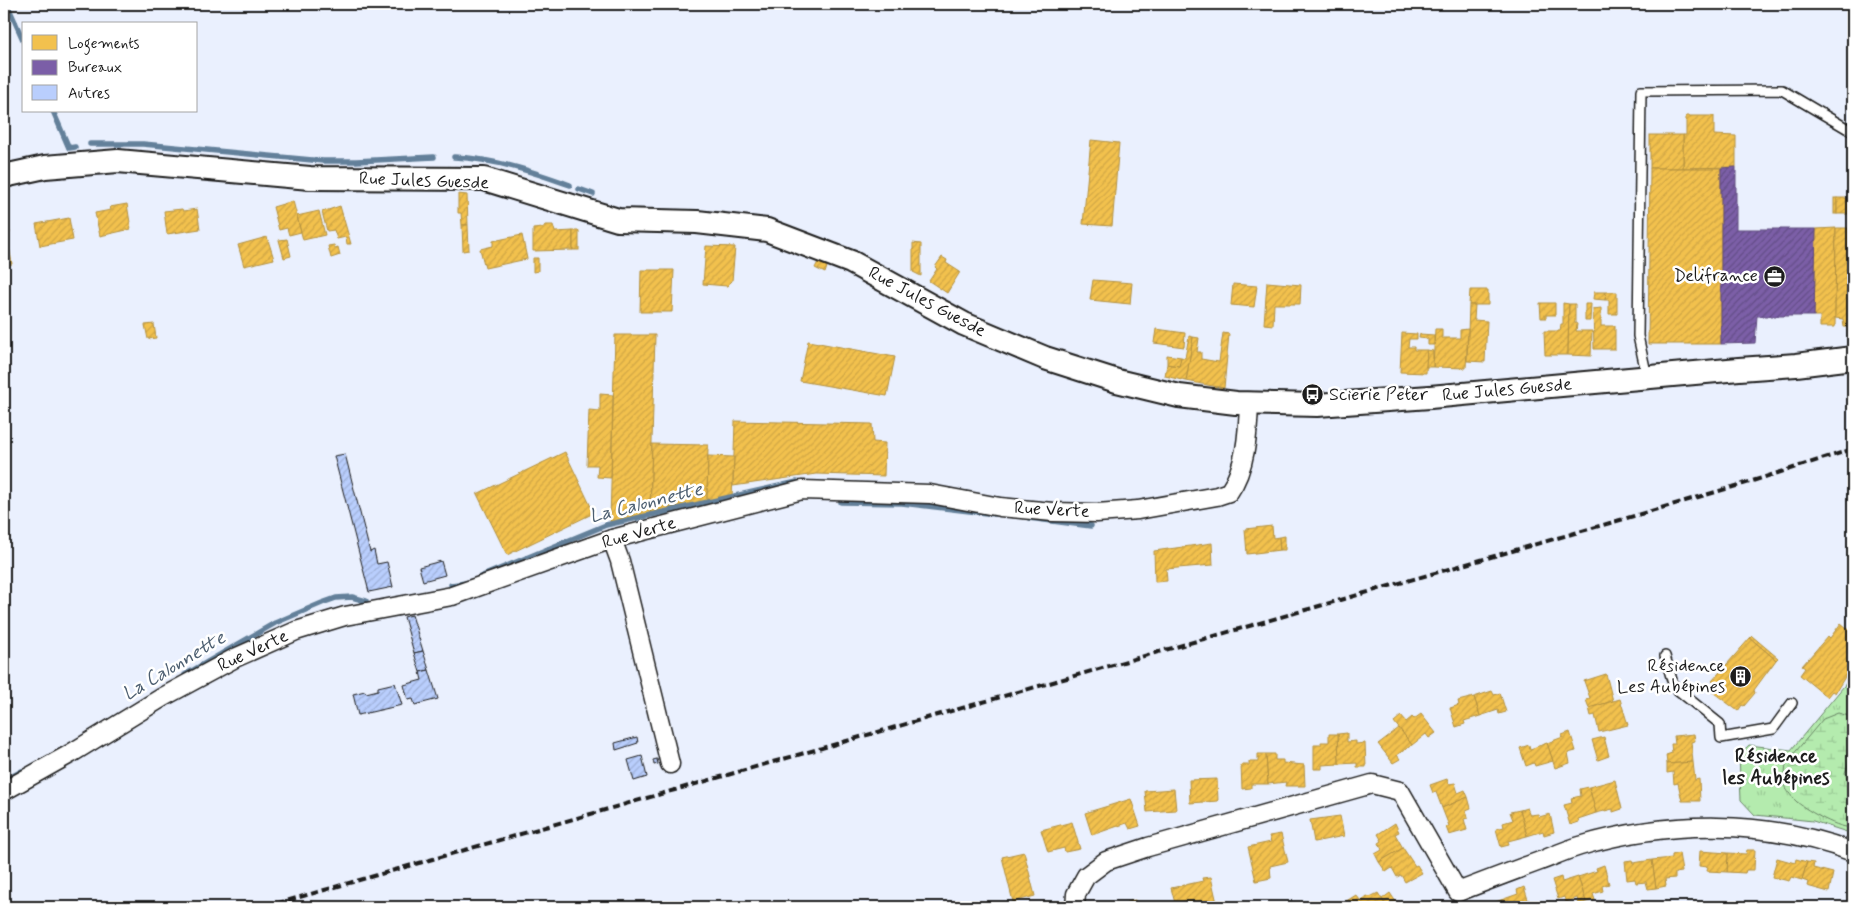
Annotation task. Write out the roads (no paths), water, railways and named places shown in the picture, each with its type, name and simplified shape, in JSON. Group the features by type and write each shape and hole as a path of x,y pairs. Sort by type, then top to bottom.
{"street":[{"name":"Rue Jules Guesde","path":"4,176 45,166 118,161 310,178 484,180 618,220 697,222 767,230 850,262 964,324 1045,358 1117,381 1179,396 1249,404 1316,404 1430,397 1796,365 1853,358"},
{"name":"Rue Verte","path":"4,791 70,754 162,697 235,658 296,631 345,616 452,596 612,539 802,490 930,494 1000,507 1053,512 1097,513 1138,510 1217,496 1229,492 1239,472 1244,451 1249,404"},
{"path":"612,539 620,561 670,764"},
{"path":"1075,907 1076,894 1086,876 1106,861 1148,847 1372,784 1400,791 1458,892 1579,846 1630,834 1682,827 1722,826 1762,830 1811,839 1853,852"}],"lane":[{"path":"1647,377 1638,336 1641,91 1782,90 1853,132"},
{"path":"1664,656 1674,687 1720,724 1721,738 1773,728 1792,703"}],"waterway":[{"path":"7,4 22,38"},
{"path":"53,112 69,148 75,147"},
{"path":"90,144 143,144 323,161 434,157"},
{"path":"454,157 484,160 541,175 570,185"},
{"path":"579,189 593,194"},
{"name":"La Calonnette","path":"480,577 606,525 797,482"},
{"name":"La Calonnette","path":"841,502 902,503 995,514"},
{"name":"La Calonnette","path":"1029,518 1091,526"},
{"name":"La Calonnette","path":"451,585 466,583"},
{"name":"La Calonnette","path":"185,675 275,623 322,603 336,598 352,597 366,601"},
{"name":"La Calonnette","path":"4,781 22,771"}],"railway":[{"path":"265,907 1610,523 1853,449"}],"place":[{"name":"Delifrance","path":"1774,276"},
{"name":"Scierie Peter","path":"1313,395"},
{"name":"Résidence Les Aubépines","path":"1741,676"}],"district":[{"name":"Résidence les Aubépines","path":"1776,767"}]}
